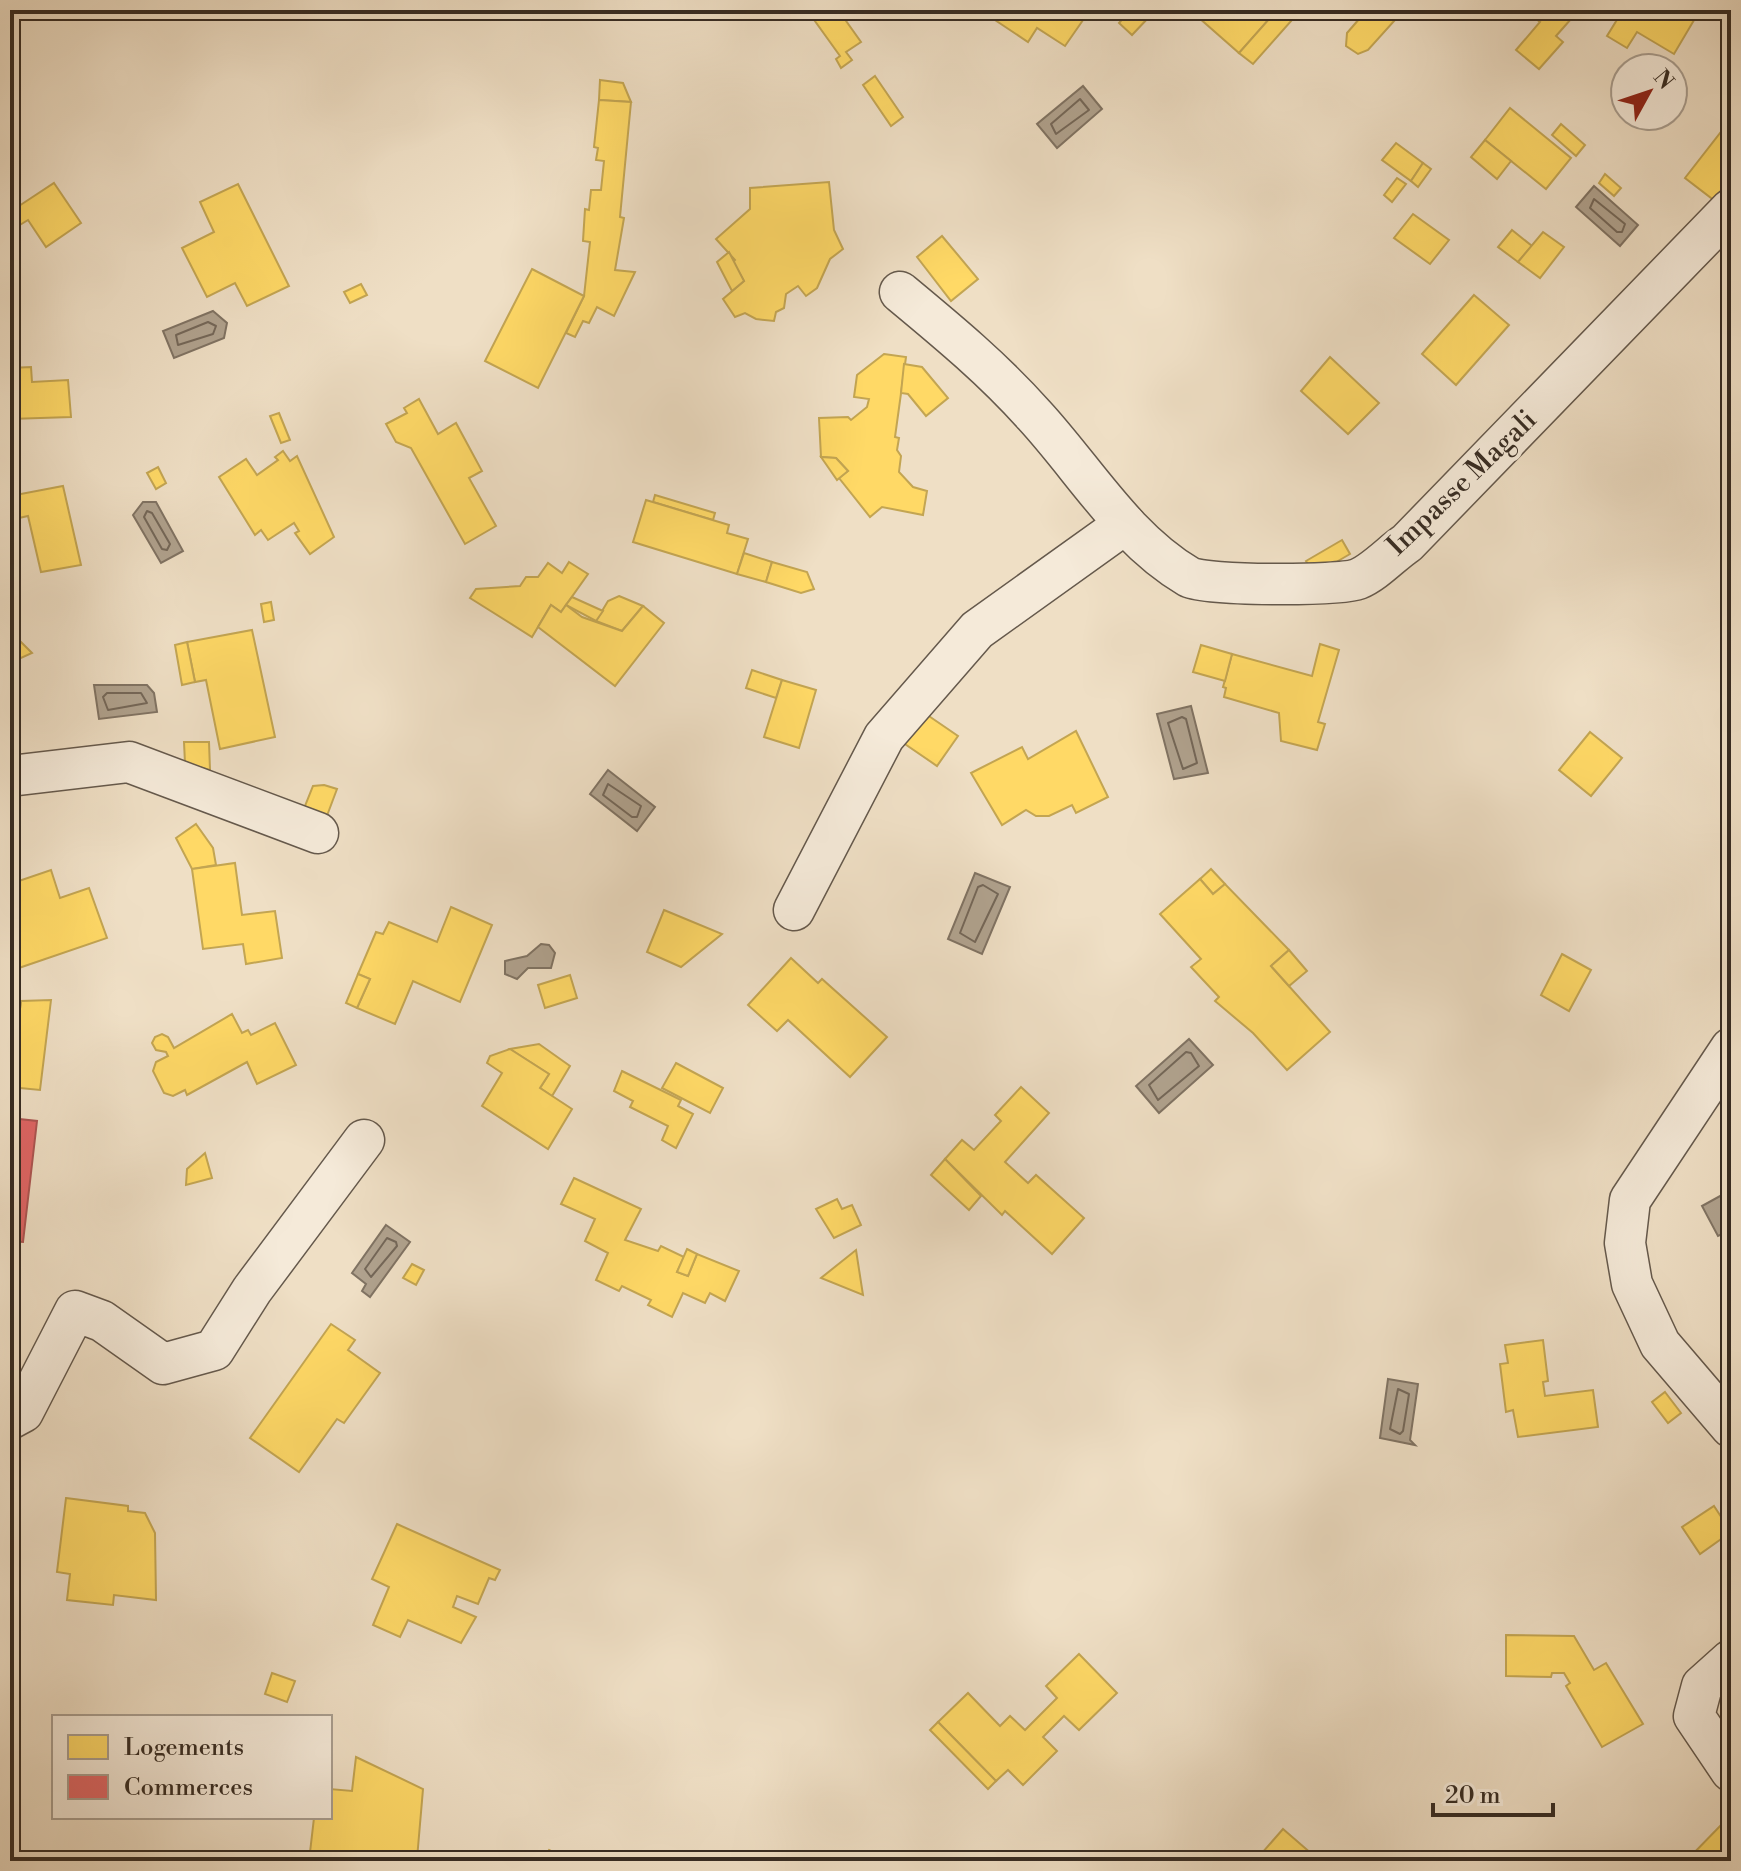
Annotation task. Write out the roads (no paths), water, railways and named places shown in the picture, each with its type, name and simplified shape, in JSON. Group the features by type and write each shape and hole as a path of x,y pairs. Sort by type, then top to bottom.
{"street":[{"name":"Impasse Magali","path":"900,292 1001,380 1083,470 1125,524 1149,548 1192,579 1256,584 1357,579 1407,543 1731,209"},
{"path":"794,910 884,737 977,630 1125,524"},
{"path":"10,776 129,762 318,833"},
{"path":"1731,1048 1630,1200 1625,1243 1632,1284 1660,1344 1731,1427"},
{"path":"10,1419 23,1412 75,1311 102,1321 163,1364 214,1350 252,1290 364,1140"},
{"path":"1731,1660 1702,1686 1694,1716 1731,1771"}],"water":[{"path":"1083,86 1102,109 1057,148 1037,124"},
{"path":"1594,186 1638,225 1620,246 1576,207"},
{"path":"213,311 227,323 224,338 174,358 163,331"},
{"path":"143,502 156,502 183,551 161,563 133,515"},
{"path":"94,685 147,685 154,693 157,712 99,719"},
{"path":"1191,706 1208,773 1174,779 1157,714"},
{"path":"608,770 655,807 637,831 590,794"},
{"path":"975,873 1010,887 982,954 948,939"},
{"path":"541,944 549,945 555,953 551,968 528,968 517,979 505,974 505,961 527,956"},
{"path":"1189,1039 1213,1065 1159,1113 1136,1086"},
{"path":"1731,1190 1731,1230 1718,1236 1702,1206"},
{"path":"386,1225 410,1242 370,1297 362,1291 366,1284 352,1273"},
{"path":"1388,1379 1418,1384 1410,1440 1415,1445 1380,1438"}]}
